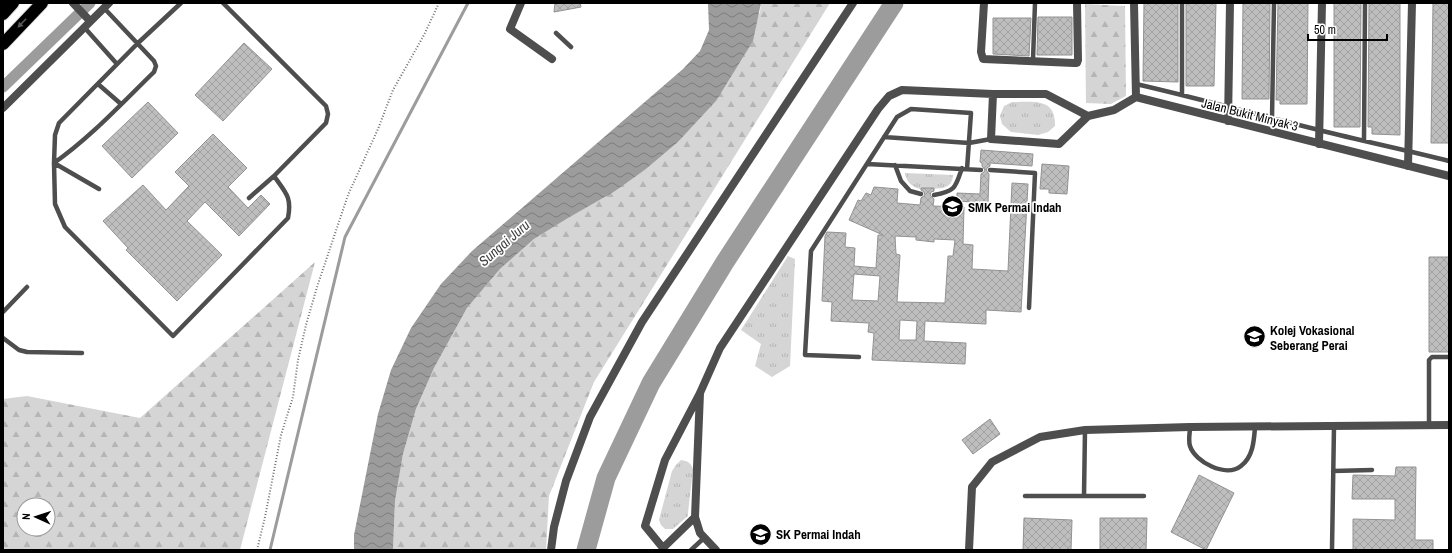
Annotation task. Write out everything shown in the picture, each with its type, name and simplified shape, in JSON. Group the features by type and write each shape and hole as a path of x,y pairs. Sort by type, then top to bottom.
{"highway":[{"path":"3,14 13,3"},
{"path":"3,44 42,3"}],"street":[{"path":"521,3 510,29 552,60"},
{"path":"551,550 554,527 566,481 578,446 590,417 638,329 853,3"},
{"path":"984,3 981,52 983,59 1076,63 1077,3"},
{"path":"993,94 990,139 1059,144 1088,116 1114,110 1136,97 1134,3"},
{"path":"1228,121 1230,3"},
{"path":"1319,144 1322,3"},
{"path":"1408,166 1412,3"},
{"path":"75,5 86,21"},
{"path":"3,108 86,21 107,5"},
{"path":"695,517 663,548 645,526 665,460 700,393 720,348 874,116 889,96 902,90 993,94 1046,94 1088,116"},
{"name":"Jalan Bukit Minyak 3","path":"1136,97 1449,176"},
{"path":"700,393 695,517 700,533 716,550"},
{"path":"969,550 972,487 992,462 1040,437 1085,430 1190,427 1449,425"}],"lane":[{"path":"181,3 138,43 59,123 55,135 55,204 65,227 174,336 288,218 290,206 287,194 274,176"},
{"path":"223,3 326,106 328,114 326,123 274,176 248,198"},
{"path":"1033,60 1034,3"},
{"path":"1182,3 1182,94"},
{"path":"1272,118 1274,3"},
{"path":"1364,140 1365,3"},
{"path":"54,163 74,148 154,72 156,66 154,61 107,5"},
{"path":"86,21 117,64"},
{"path":"556,33 571,47"},
{"path":"98,84 121,104"},
{"path":"1136,84 1182,94 1319,130 1409,150 1449,161"},
{"path":"859,357 805,355 810,251 897,118 911,109 971,113 969,143 965,169 956,186 948,192 934,195"},
{"path":"884,137 969,143 990,139"},
{"path":"54,163 99,189"},
{"path":"867,164 981,170"},
{"path":"895,165 901,180 910,191 921,194"},
{"path":"990,170 1035,173 1029,308"},
{"path":"3,312 27,288"},
{"path":"3,338 19,350 27,352 82,353"},
{"path":"1429,425 1429,360 1432,357 1449,357"},
{"path":"1332,550 1334,426"},
{"path":"1190,427 1189,445 1196,458 1214,468 1227,470 1240,467 1249,457 1254,439 1255,427"},
{"path":"1084,496 1085,430"},
{"path":"1333,471 1372,470"},
{"path":"1025,496 1144,496"},
{"path":"691,550 704,538"}],"path":[{"path":"257,550 266,517 281,435 293,397 298,360 317,287 348,195 378,129 393,90 424,35 439,3"}],"green space":[{"path":"761,3 830,3 594,382 549,496 546,550 393,550 395,501 403,454 416,409 434,368 467,308 500,269 534,239 646,169 678,142 716,101 760,12"},
{"path":"1085,4 1125,6 1126,96 1111,104 1086,103"},
{"path":"1012,102 1042,103 1052,110 1055,126 1048,132 1038,135 1011,132 1002,124 1000,116 1004,106"},
{"path":"905,173 953,175 952,181 946,187 921,189 910,184"},
{"path":"788,256 795,259 790,366 772,377 755,366 761,344 741,330"},
{"path":"315,262 240,550 3,550 3,399 27,396 140,418"},
{"path":"681,460 689,463 693,469 688,516 673,529 665,529 659,520 672,471"}],"water":[{"name":"Sungai Juru","path":"708,3 761,3 753,41 716,101 678,142 646,169 615,191 534,239 500,269 467,308 434,368 416,409 403,454 395,501 393,550 354,550 354,535 378,414 391,370 411,328 441,284 472,251 683,69 700,51 709,30"}],"building":[{"path":"555,3 580,3 581,7 554,12"},
{"path":"1144,3 1178,3 1178,82 1143,81"},
{"path":"1186,3 1216,3 1214,86 1186,86"},
{"path":"1243,3 1270,3 1269,99 1242,99"},
{"path":"1278,3 1308,3 1307,104 1280,104 1280,100 1276,100"},
{"path":"1334,3 1361,3 1360,127 1334,127"},
{"path":"1369,3 1400,3 1400,135 1372,134 1372,127 1368,127"},
{"path":"1433,3 1449,3 1449,143 1431,143"},
{"path":"1038,17 1072,17 1072,55 1037,55"},
{"path":"993,18 1031,18 1029,56 993,54"},
{"path":"244,43 272,69 223,121 195,95"},
{"path":"148,102 178,133 132,178 102,146"},
{"path":"213,134 247,168 228,187 248,208 261,195 270,204 239,236 205,202 187,221 222,255 177,301 126,250 128,248 103,221 143,185 166,210 189,186 175,172"},
{"path":"981,150 1033,154 1032,166 990,163 990,166 986,170 989,174 988,203 957,201 957,193 980,194 981,174 985,170 980,162"},
{"path":"1042,164 1069,166 1067,194 1049,193 1049,189 1040,189"},
{"path":"1012,183 1028,184 1021,312 986,310 986,324 925,321 924,341 966,343 965,364 872,360 874,333 868,332 869,323 831,321 832,302 822,301 825,236 827,232 846,233 845,247 855,248 854,266 876,268 878,235 883,235 849,220 858,200 861,201 866,193 871,195 874,187 898,189 897,203 920,205 921,198 925,195 921,188 934,188 934,191 931,192 930,195 934,199 933,206 964,207 963,244 973,245 972,269 1008,271","holes":["895,236 916,237 916,240 934,242 934,239 955,240 953,256 948,256 945,303 897,302 900,255 896,254","854,274 880,276 878,301 852,300","900,320 917,321 916,340 899,340"]},
{"path":"1429,257 1449,257 1449,352 1429,352"},
{"path":"990,419 1000,434 973,454 962,440"},
{"path":"1396,467 1416,467 1415,540 1433,540 1433,550 1353,550 1353,519 1395,520 1395,499 1352,499 1353,475 1395,476"},
{"path":"1199,475 1234,493 1206,550 1171,532"},
{"path":"1024,518 1072,520 1071,550 1023,550"},
{"path":"1100,518 1147,518 1146,550 1100,550"}],"waterway":[{"path":"3,87 90,3"},
{"path":"270,550 345,237 468,3"},
{"path":"586,550 606,478 651,383 725,262 894,3"}],"place":[{"name":"SMK Permai Indah","path":"952,207"},
{"name":"Kolej Vokasional Seberang Perai","path":"1254,337"},
{"name":"SK Permai Indah","path":"761,534"}]}
